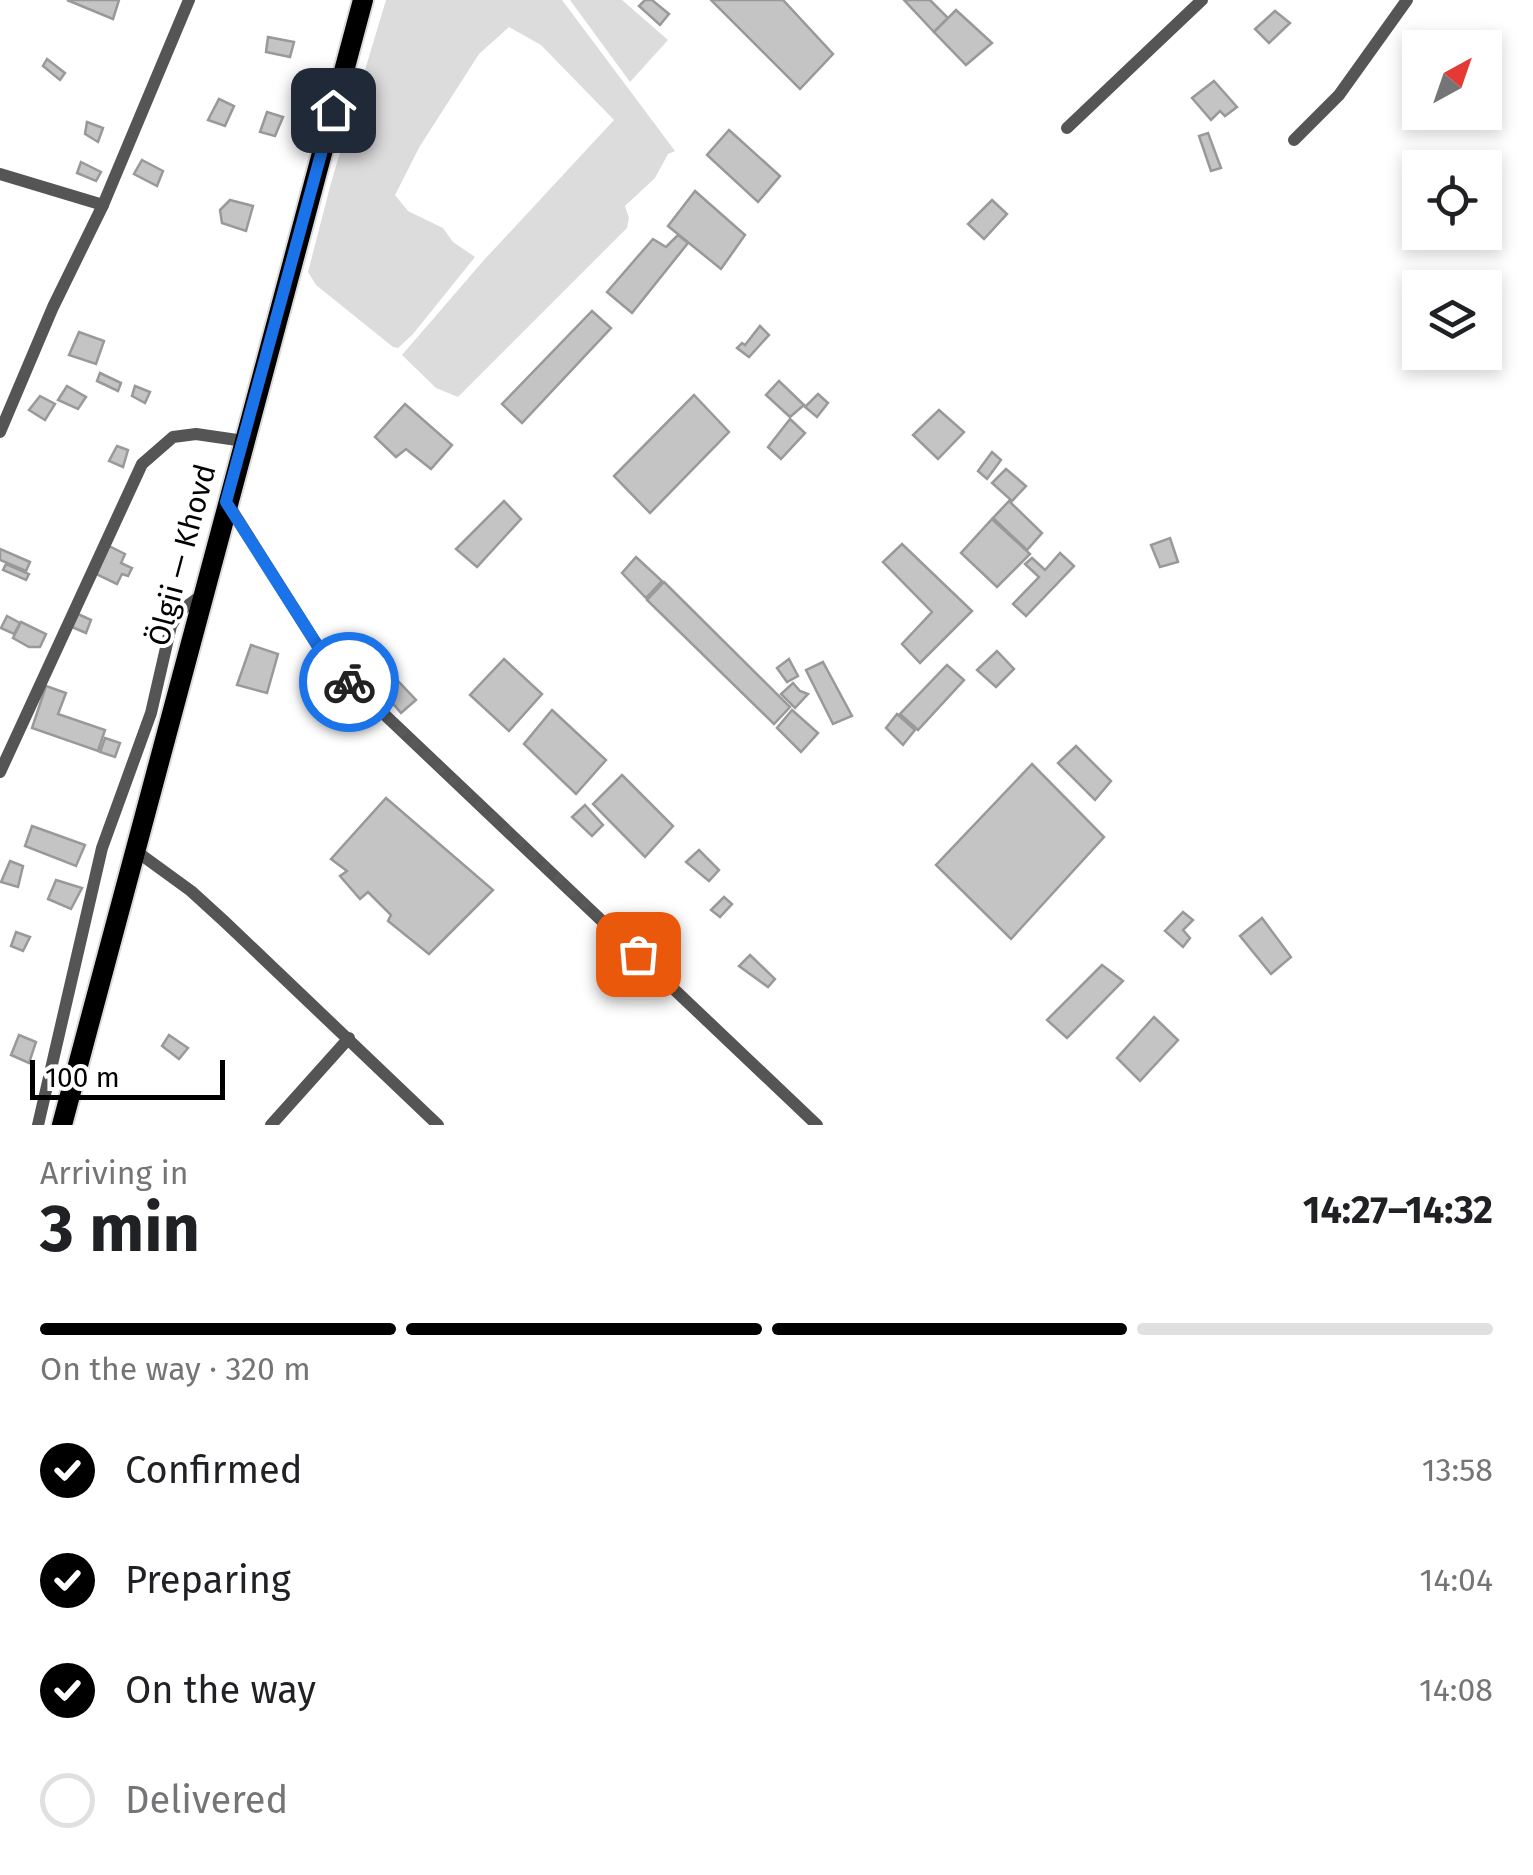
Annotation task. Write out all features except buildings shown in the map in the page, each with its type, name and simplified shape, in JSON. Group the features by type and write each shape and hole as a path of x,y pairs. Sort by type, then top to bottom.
{"highway":[{"name":"Ölgii — Khovd","path":"62,1125 363,0"}],"street":[{"path":"0,432 188,0"},
{"path":"1066,128 1202,0"},
{"path":"1294,140 1340,95 1407,0"},
{"path":"0,174 102,205"},
{"path":"0,772 142,464 173,437 196,434 244,441"},
{"path":"226,502 326,659 817,1125"},
{"path":"38,1125 102,848 151,713 170,626 180,611 202,595"},
{"path":"136,851 191,891 349,1038 431,1123"},
{"path":"270,1125 349,1038"}],"shaded area":[{"path":"386,0 562,0 675,151 668,154 655,178 625,206 627,228 458,397 436,388 402,355 614,120 541,45 509,27 479,54 420,146 395,195 408,211 443,228 453,242 475,257 413,334 398,348 393,347 316,285 308,272"},
{"path":"570,0 622,0 668,40 630,82"}],"way so far":[{"path":"349,682 638,954"}],"route":[{"path":"333,110 226,502 326,659 349,682"}]}
